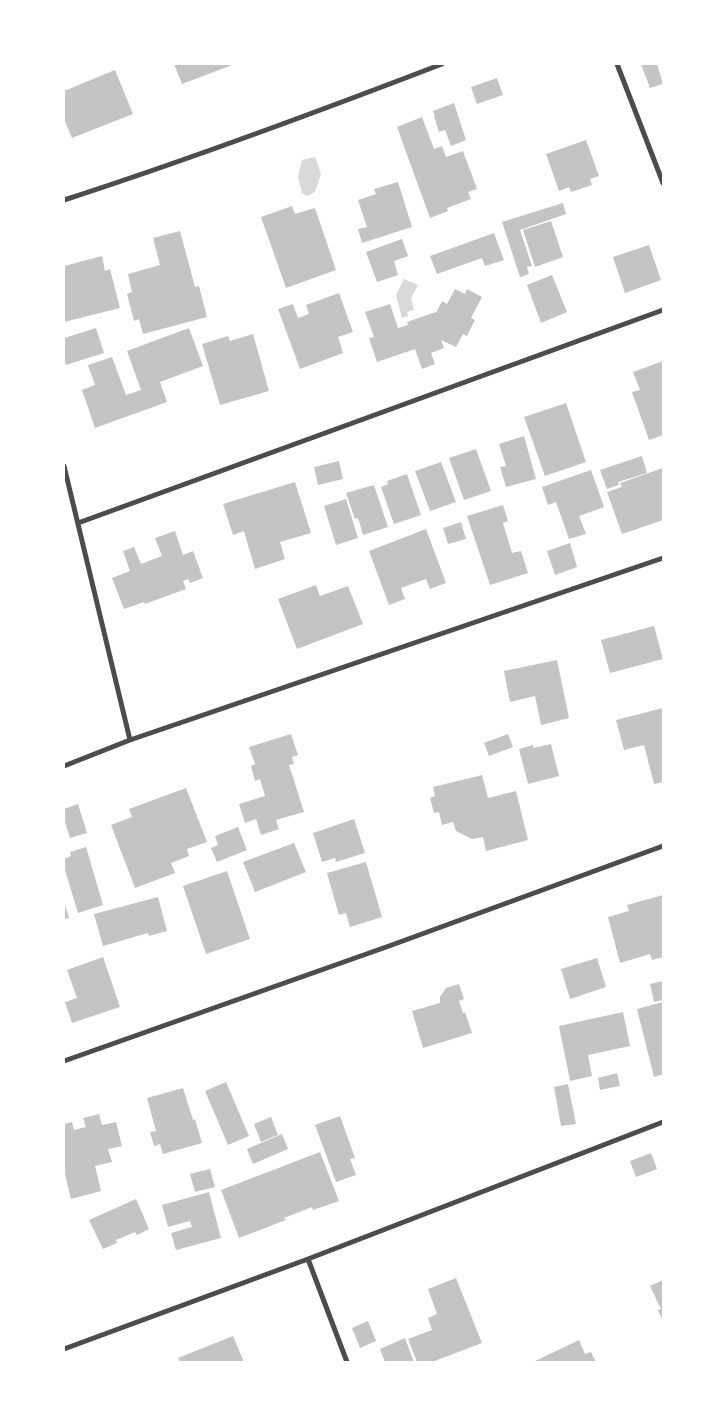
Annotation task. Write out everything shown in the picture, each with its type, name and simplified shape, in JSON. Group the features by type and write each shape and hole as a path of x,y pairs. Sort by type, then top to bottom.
{"street":[{"path":"64,200 332,106 442,64"},
{"path":"617,64 663,183"},
{"path":"78,523 663,310"},
{"path":"64,466 130,740"},
{"path":"64,766 130,740 663,558"},
{"path":"64,1061 398,943 663,846"},
{"path":"64,1349 308,1259 663,1122"},
{"path":"308,1259 347,1362"}],"shaded area":[{"path":"315,157 321,174 315,192 307,196 302,193 298,177 302,160"},
{"path":"404,279 418,285 411,298 414,310 407,312 408,316 402,318 396,295"}],"building":[{"path":"174,64 235,64 182,84"},
{"path":"641,64 657,64 663,84 650,88"},
{"path":"115,70 133,114 72,138 64,119 64,91"},
{"path":"497,78 503,95 477,104 471,87"},
{"path":"454,103 466,140 451,146 445,130 439,132 433,111"},
{"path":"422,117 434,149 442,146 446,157 463,151 477,189 468,192 471,199 447,208 448,211 430,218 397,127"},
{"path":"586,140 599,176 590,179 592,185 571,192 569,187 559,191 546,154"},
{"path":"398,182 412,227 362,243 358,229 367,227 358,200 376,194 374,189"},
{"path":"563,203 566,214 520,230 532,266 527,267 529,274 520,277 502,222"},
{"path":"292,206 295,214 315,208 336,270 286,288 261,217"},
{"path":"551,221 563,257 535,267 523,230"},
{"path":"180,231 195,287 199,286 207,317 143,334 139,319 134,321 127,294 132,292 128,274 160,265 153,238"},
{"path":"494,233 504,260 485,266 482,258 437,274 430,256"},
{"path":"402,239 408,256 394,261 398,275 377,282 366,252"},
{"path":"649,245 661,280 625,293 613,257"},
{"path":"102,256 105,271 110,269 120,308 64,322 64,266"},
{"path":"552,275 567,312 541,323 527,285"},
{"path":"455,289 465,294 467,289 482,297 471,318 475,320 467,336 463,334 456,347 441,340 444,348 431,353 435,364 422,369 415,349 377,362 369,338 374,337 365,312 390,304 398,328 408,325 407,322 436,313 442,301 447,304"},
{"path":"339,293 353,332 338,337 343,353 300,369 278,309 293,304 298,318 309,314 306,305"},
{"path":"96,328 104,353 66,365 64,338"},
{"path":"189,328 203,366 160,382 167,402 95,428 82,390 95,385 88,365 112,357 126,395 141,390 127,351"},
{"path":"253,334 269,391 220,405 202,344 228,336 230,341"},
{"path":"663,361 663,435 649,440 632,392 640,390 633,372"},
{"path":"566,403 586,462 545,476 524,417"},
{"path":"524,436 536,479 506,487 500,467 506,466 499,444"},
{"path":"476,449 491,491 464,500 449,458"},
{"path":"642,456 647,473 618,482 619,485 607,489 600,470"},
{"path":"339,461 343,479 318,485 314,467"},
{"path":"441,462 456,502 430,511 415,471"},
{"path":"663,468 663,520 622,534 607,492 622,487 620,483"},
{"path":"591,470 604,507 579,516 586,534 569,539 556,502 548,505 542,487"},
{"path":"407,474 421,515 394,524 381,487 388,484 387,481"},
{"path":"295,482 311,533 280,542 285,559 255,569 244,531 233,535 223,504"},
{"path":"374,485 388,527 363,535 358,518 355,519 346,493"},
{"path":"346,499 358,538 336,545 324,506"},
{"path":"503,505 508,521 503,523 512,553 521,551 528,573 490,585 467,516"},
{"path":"461,522 466,539 448,544 443,528"},
{"path":"426,529 446,583 430,589 426,579 401,588 405,599 389,605 369,551"},
{"path":"175,531 183,555 193,551 203,578 190,583 188,579 183,581 186,589 145,604 144,602 124,609 112,578 130,571 123,551 134,547 141,564 162,556 155,538"},
{"path":"570,543 577,567 555,575 547,551"},
{"path":"316,585 320,596 348,586 363,624 297,649 278,599"},
{"path":"654,626 663,659 610,673 601,640"},
{"path":"557,660 569,718 541,725 535,696 510,702 504,671"},
{"path":"663,708 663,782 654,784 644,745 624,750 616,720"},
{"path":"291,734 298,755 292,757 294,764 289,765 304,812 276,820 279,829 261,835 256,819 245,823 239,804 265,796 260,779 255,781 251,766 255,764 249,747"},
{"path":"508,734 513,747 489,756 484,743"},
{"path":"551,744 559,776 528,784 519,749 533,745 533,748"},
{"path":"482,775 488,798 516,791 528,840 486,851 483,837 472,839 456,831 453,822 442,825 439,812 434,813 430,798 435,796 433,787"},
{"path":"186,788 207,842 187,849 189,856 171,863 175,873 135,888 111,825 132,817 129,809"},
{"path":"78,804 87,833 70,838 64,819 64,809"},
{"path":"354,819 365,853 336,862 335,858 322,862 313,833"},
{"path":"238,827 247,850 217,862 211,848 218,845 215,836"},
{"path":"294,843 306,872 255,892 243,862"},
{"path":"86,847 103,905 78,913 64,867 64,859 71,856 70,852"},
{"path":"366,862 382,917 350,927 346,913 339,915 327,873"},
{"path":"227,871 250,939 206,954 183,886"},
{"path":"663,895 663,957 652,960 650,954 620,963 608,917 629,911 627,905"},
{"path":"158,897 167,931 149,936 148,933 103,946 94,914"},
{"path":"64,901 69,918 64,919"},
{"path":"103,957 120,1007 72,1023 65,1002 77,998 67,970"},
{"path":"597,958 606,987 570,999 561,969"},
{"path":"663,981 663,1000 654,1002 650,984"},
{"path":"459,984 464,999 459,1001 472,1033 423,1048 412,1011 440,1003 440,997 446,988"},
{"path":"663,1002 663,1074 654,1077 637,1009"},
{"path":"623,1012 630,1046 588,1055 592,1076 570,1081 559,1026"},
{"path":"617,1073 620,1086 600,1090 598,1078"},
{"path":"226,1082 249,1136 228,1145 205,1091"},
{"path":"568,1084 576,1124 561,1126 554,1087"},
{"path":"183,1088 202,1143 163,1154 160,1144 154,1146 150,1132 156,1131 147,1098"},
{"path":"99,1114 102,1125 116,1122 122,1146 108,1149 112,1162 95,1166 101,1191 71,1199 64,1170 64,1124 72,1122 74,1130 86,1127 83,1118"},
{"path":"340,1116 355,1158 350,1159 356,1175 336,1182 315,1125"},
{"path":"271,1117 278,1135 261,1142 254,1124"},
{"path":"282,1134 288,1149 253,1164 247,1149"},
{"path":"320,1152 339,1201 313,1210 312,1207 284,1218 286,1220 239,1238 221,1190"},
{"path":"651,1153 657,1169 636,1177 630,1161"},
{"path":"210,1169 215,1187 195,1192 190,1174"},
{"path":"209,1192 221,1238 176,1250 171,1233 192,1227 190,1221 168,1227 162,1205"},
{"path":"136,1199 149,1229 137,1235 135,1232 116,1240 117,1243 103,1249 89,1220"},
{"path":"456,1278 482,1343 432,1362 417,1362 408,1339 432,1330 428,1318 437,1314 428,1289"},
{"path":"663,1280 663,1321 658,1310 661,1309 650,1286"},
{"path":"368,1321 376,1341 360,1348 352,1328"},
{"path":"233,1336 244,1362 180,1362 178,1358"},
{"path":"405,1338 414,1362 385,1362 380,1349"},
{"path":"579,1340 585,1354 591,1352 596,1362 533,1362"}]}
